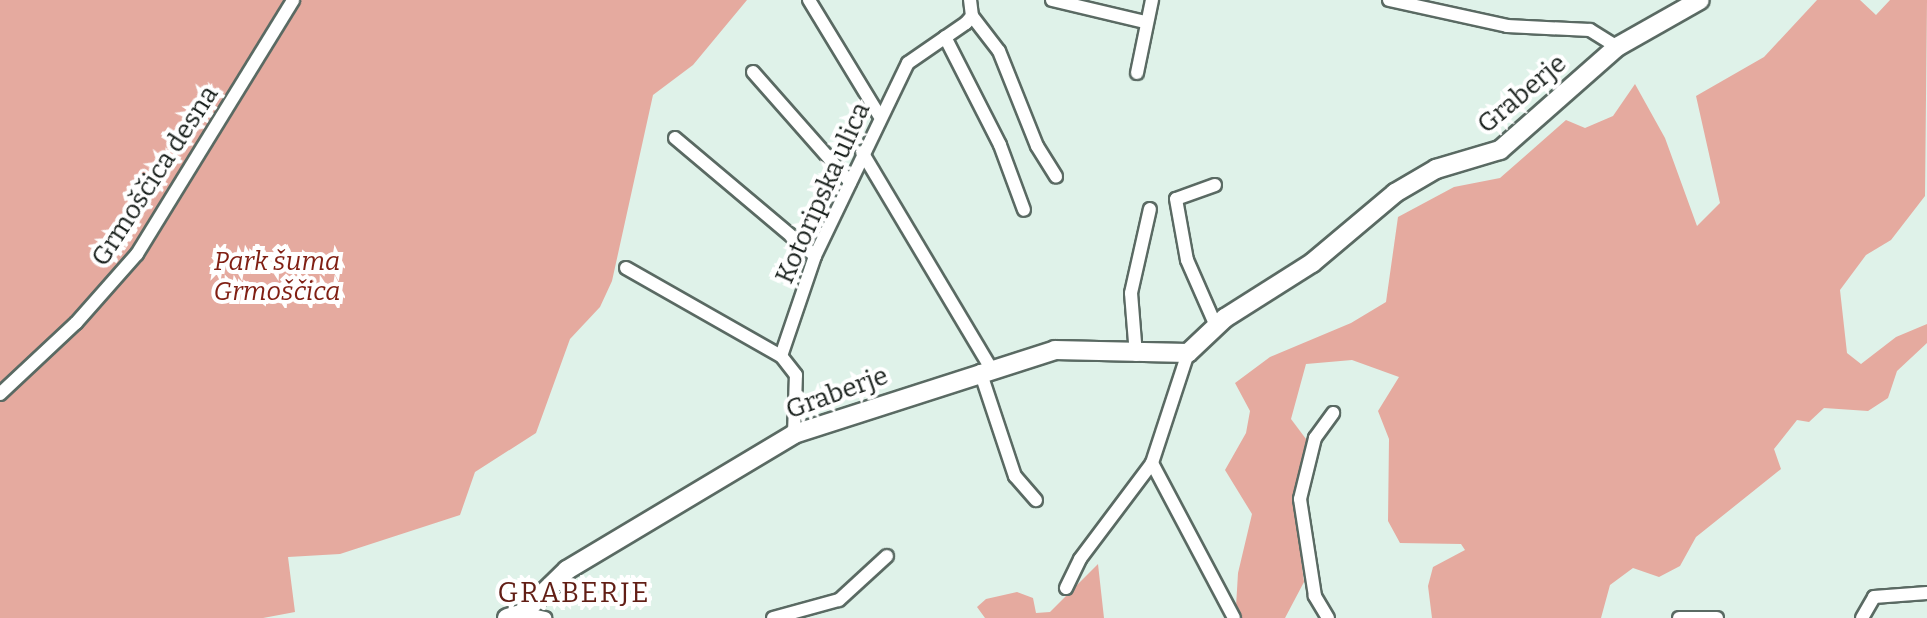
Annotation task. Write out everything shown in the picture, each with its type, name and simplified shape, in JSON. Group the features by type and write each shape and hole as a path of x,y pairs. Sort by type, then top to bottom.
{"street":[{"name":"Grmoščica desna","path":"0,394 76,323 137,254 293,0"},
{"path":"809,0 879,115"},
{"path":"970,0 972,16 999,51 1037,146 1056,177"},
{"path":"1052,0 1145,22"},
{"path":"1137,73 1145,22 1152,0"},
{"path":"1389,0 1507,26 1590,30 1617,47"},
{"name":"Graberje","path":"518,616 567,570 794,434 985,369 1055,350 1136,355 1188,353 1216,326 1312,263 1408,184 1436,169 1500,150 1617,47 1700,0"},
{"name":"Kotoripska ulica","path":"781,356 815,256 879,115 908,63 972,16"},
{"path":"945,37 1000,145 1024,210"},
{"path":"753,72 850,182"},
{"path":"675,138 815,256"},
{"path":"862,152 985,369 1015,476 1036,500"},
{"path":"1215,185 1176,199 1187,260 1216,326"},
{"path":"1136,355 1131,293 1150,209"},
{"path":"626,268 781,356 796,375 794,434"},
{"path":"1066,588 1080,559 1152,463 1188,353"},
{"path":"1328,618 1315,596 1300,499 1315,438 1333,413"},
{"path":"1152,463 1234,618"},
{"path":"773,618 839,600 887,556"},
{"path":"1862,618 1874,597 1927,593"},
{"path":"518,616 545,618"},
{"path":"1679,618 1717,618"}],"green space":[{"name":"Park šuma Grmoščica","path":"0,0 747,0 693,65 653,95 612,281 600,307 570,339 536,433 475,472 460,515 340,554 288,557 295,612 263,618 0,618"},
{"path":"1817,0 1860,0 1876,15 1890,0 1927,0 1925,196 1891,240 1866,255 1840,290 1847,353 1861,364 1896,337 1927,324 1927,343 1897,371 1888,398 1868,411 1824,408 1809,422 1797,420 1774,449 1781,469 1696,537 1680,566 1659,577 1633,568 1610,585 1601,618 1432,618 1428,586 1433,567 1465,550 1461,544 1400,543 1388,521 1389,439 1378,411 1399,377 1352,360 1306,364 1291,419 1309,443 1294,499 1304,582 1285,618 1242,618 1236,607 1238,573 1252,514 1225,470 1246,433 1250,411 1235,383 1270,357 1351,323 1386,302 1398,217 1454,187 1500,178 1566,120 1585,128 1613,116 1635,84 1665,138 1697,226 1720,203 1696,96 1764,57"},
{"path":"1098,564 1104,618 985,618 977,607 986,599 1017,592 1033,598 1036,613 1050,612"}],"district":[{"name":"GRABERJE","path":"574,593"}]}
